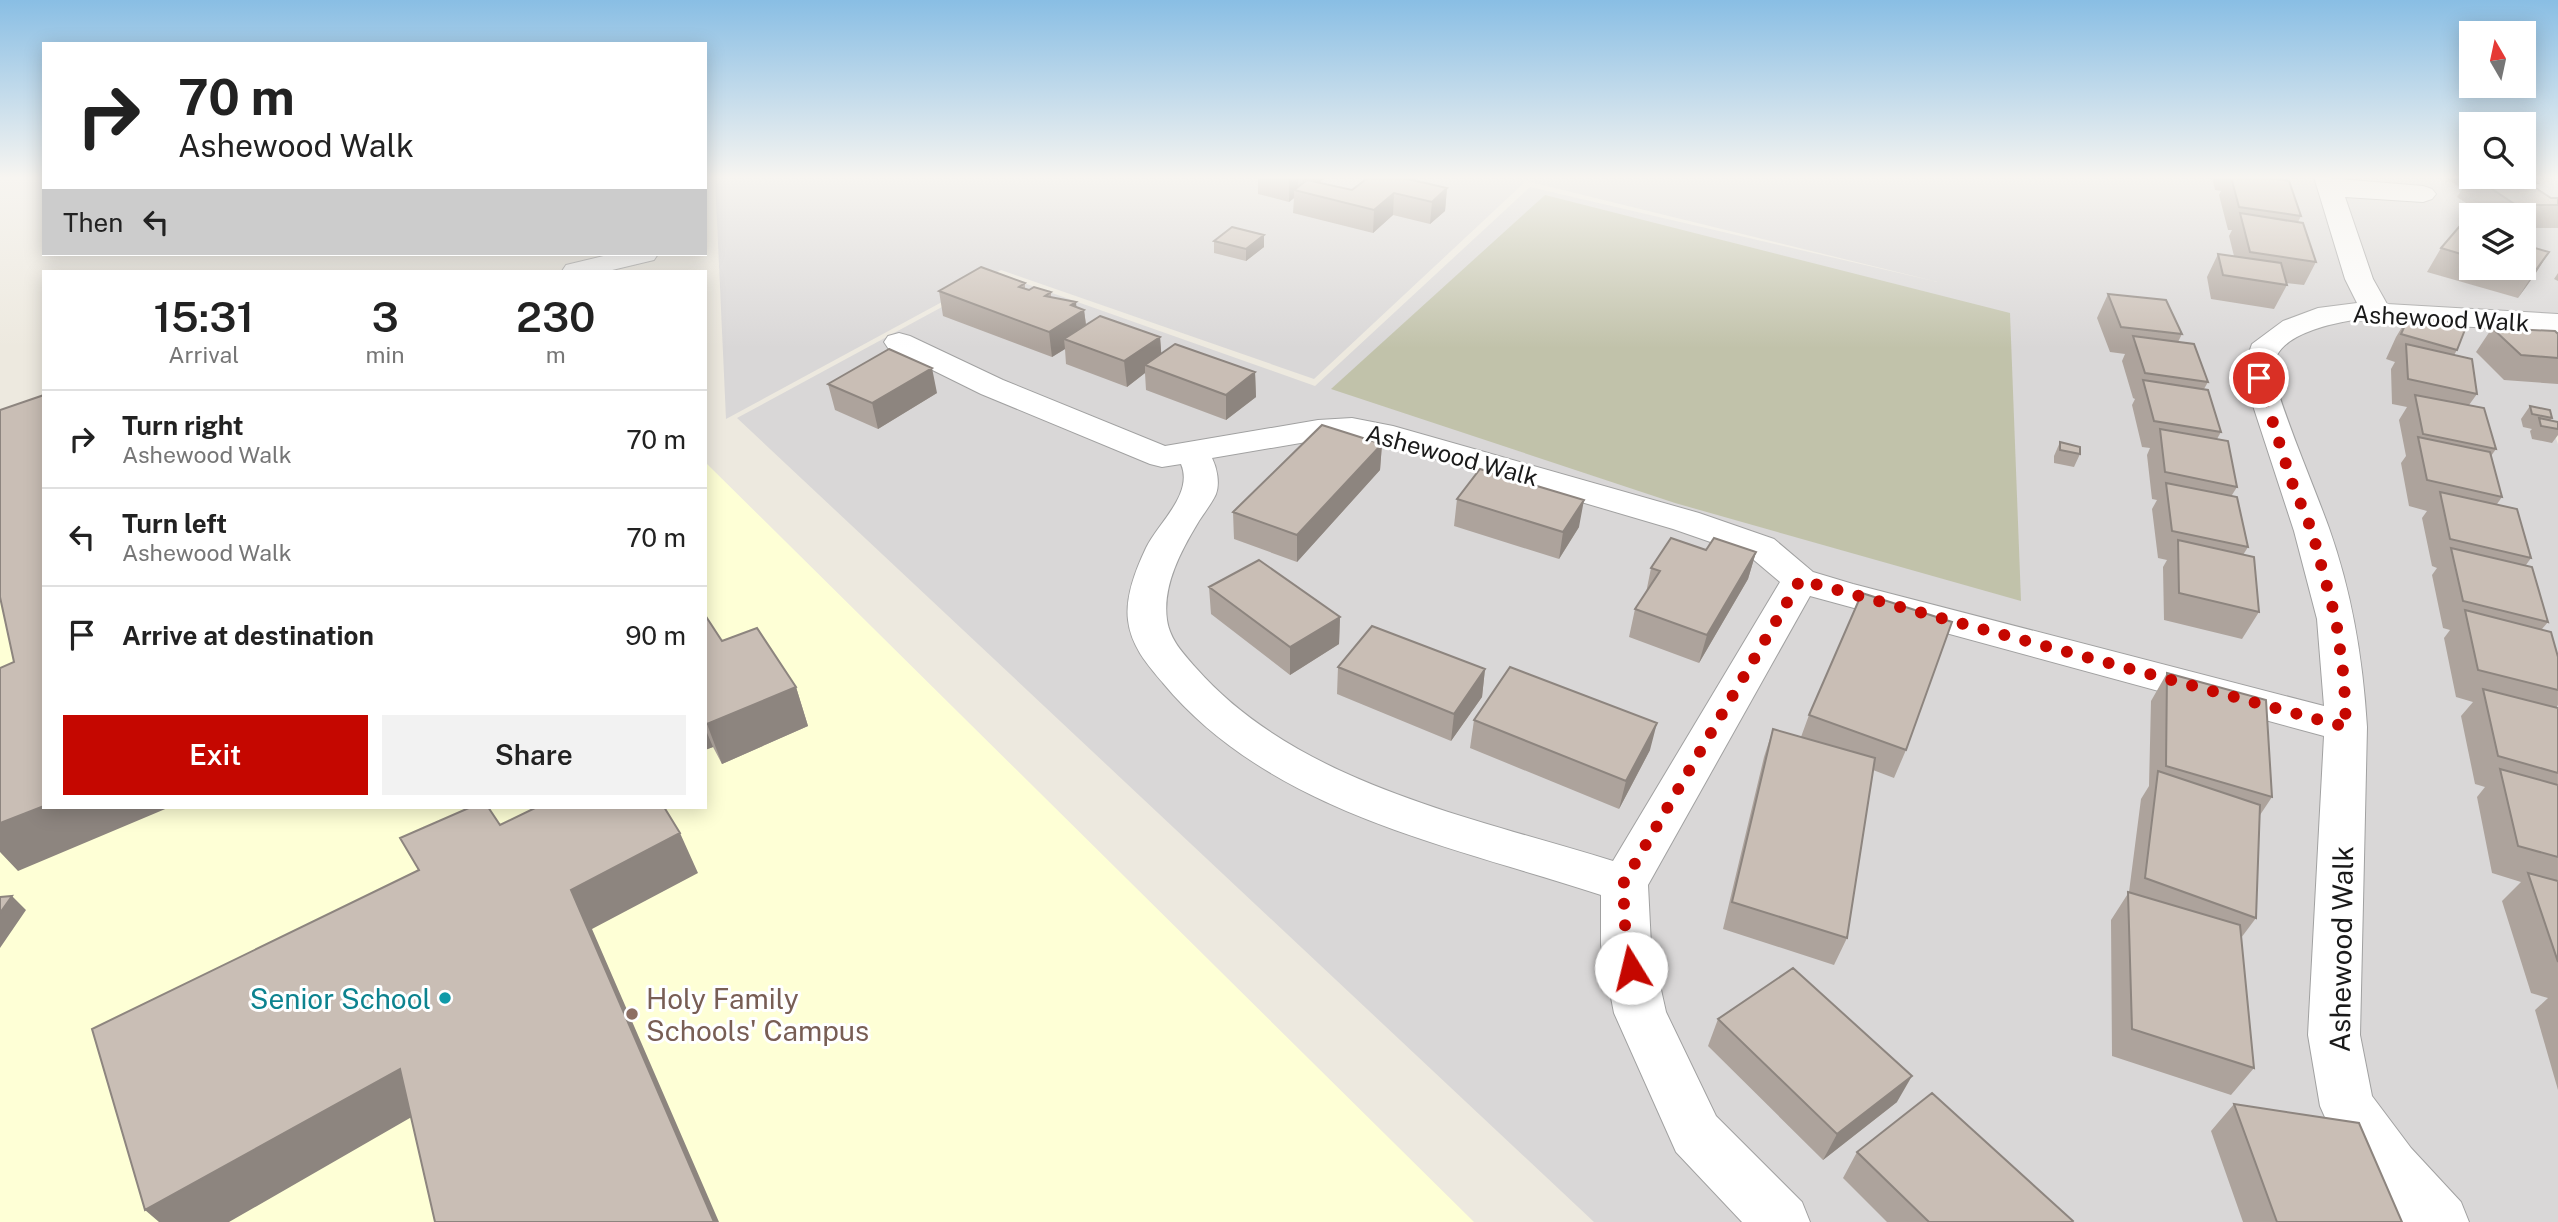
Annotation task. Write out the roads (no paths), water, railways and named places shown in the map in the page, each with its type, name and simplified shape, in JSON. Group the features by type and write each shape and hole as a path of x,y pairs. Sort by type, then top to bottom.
{"street":[{"path":"2344,234 2359,279 2376,311"},
{"path":"580,270 636,256"},
{"name":"Ashewood Walk","path":"2440,1222 2391,1167 2347,1107 2334,1035 2346,727 2344,679 2336,620 2312,531 2291,480 2257,372 2263,350 2292,327 2318,317 2376,311 2558,324"},
{"name":"Ashewood Walk","path":"899,342 992,387 1162,457 1193,454 1318,430 1352,428 1381,433 1686,521 1761,547 1800,580 2346,727"},
{"path":"1193,454 1200,469 1199,492 1165,547 1149,589 1147,619 1155,647 1195,694 1246,736 1305,773 1404,816 1623,884"},
{"path":"1781,1222 1696,1135 1640,1013 1626,945 1623,884 1800,580"}],"place":[{"name":"Senior School","path":"445,998"},
{"name":"Holy Family Schools' Campus","path":"632,1014"}]}
